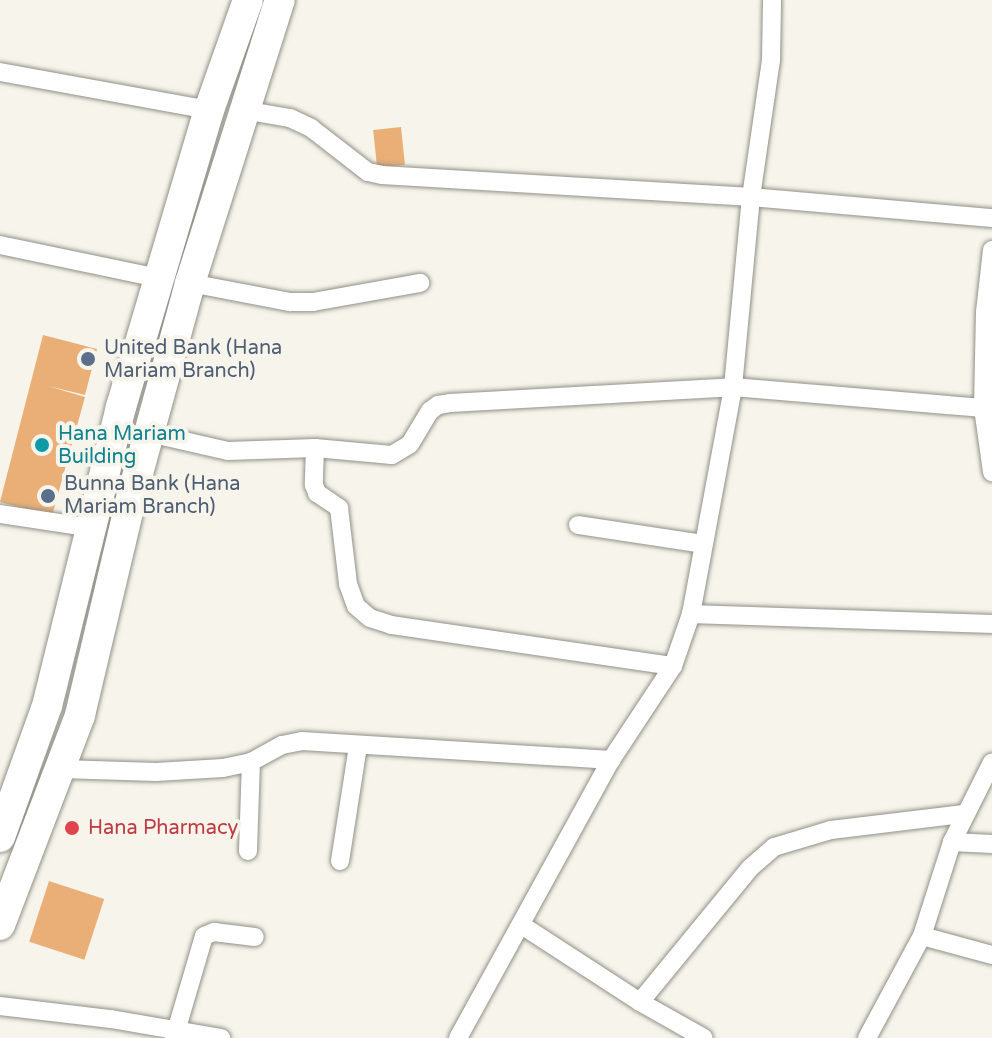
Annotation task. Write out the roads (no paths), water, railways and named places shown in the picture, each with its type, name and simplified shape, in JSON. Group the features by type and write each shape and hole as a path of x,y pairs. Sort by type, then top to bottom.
{"main road":[{"path":"0,837 47,706 121,407 209,110 248,0"},
{"path":"0,925 80,715 149,433 190,283 280,0"},
{"path":"47,706 80,715"}],"street":[{"path":"458,1038 523,926 611,760 673,666 691,614 733,387 751,197 771,60 772,0"},
{"path":"0,72 209,110"},
{"path":"243,110 290,118 311,128 368,172 382,175 751,197 992,218"},
{"path":"0,245 158,278"},
{"path":"992,250 985,312 983,408 992,472"},
{"path":"190,283 290,302 313,302 420,283"},
{"path":"149,433 228,451 315,448 392,455 403,452 430,411 438,405 450,403 733,387 983,408"},
{"path":"315,448 317,493 339,508 348,584 356,606 370,618 391,625 673,666"},
{"path":"0,514 93,528"},
{"path":"578,525 704,544"},
{"path":"691,614 992,624"},
{"path":"61,769 183,771 251,762 282,745 302,741 611,760"},
{"path":"340,861 358,746"},
{"path":"248,851 251,762"},
{"path":"867,1038 922,936 952,842 992,762"},
{"path":"640,1002 750,868 774,847 831,830 964,814"},
{"path":"952,842 992,844"},
{"path":"523,926 640,1002 704,1038"},
{"path":"175,1034 204,936 214,932 255,937"},
{"path":"922,936 992,955"},
{"path":"0,1006 175,1034 221,1038"}],"place":[{"name":"United Bank (Hana Mariam Branch)","path":"88,359"},
{"name":"Hana Mariam Building","path":"42,445"},
{"name":"Bunna Bank (Hana Mariam Branch)","path":"48,496"},
{"name":"Hana Pharmacy","path":"72,828"}]}
